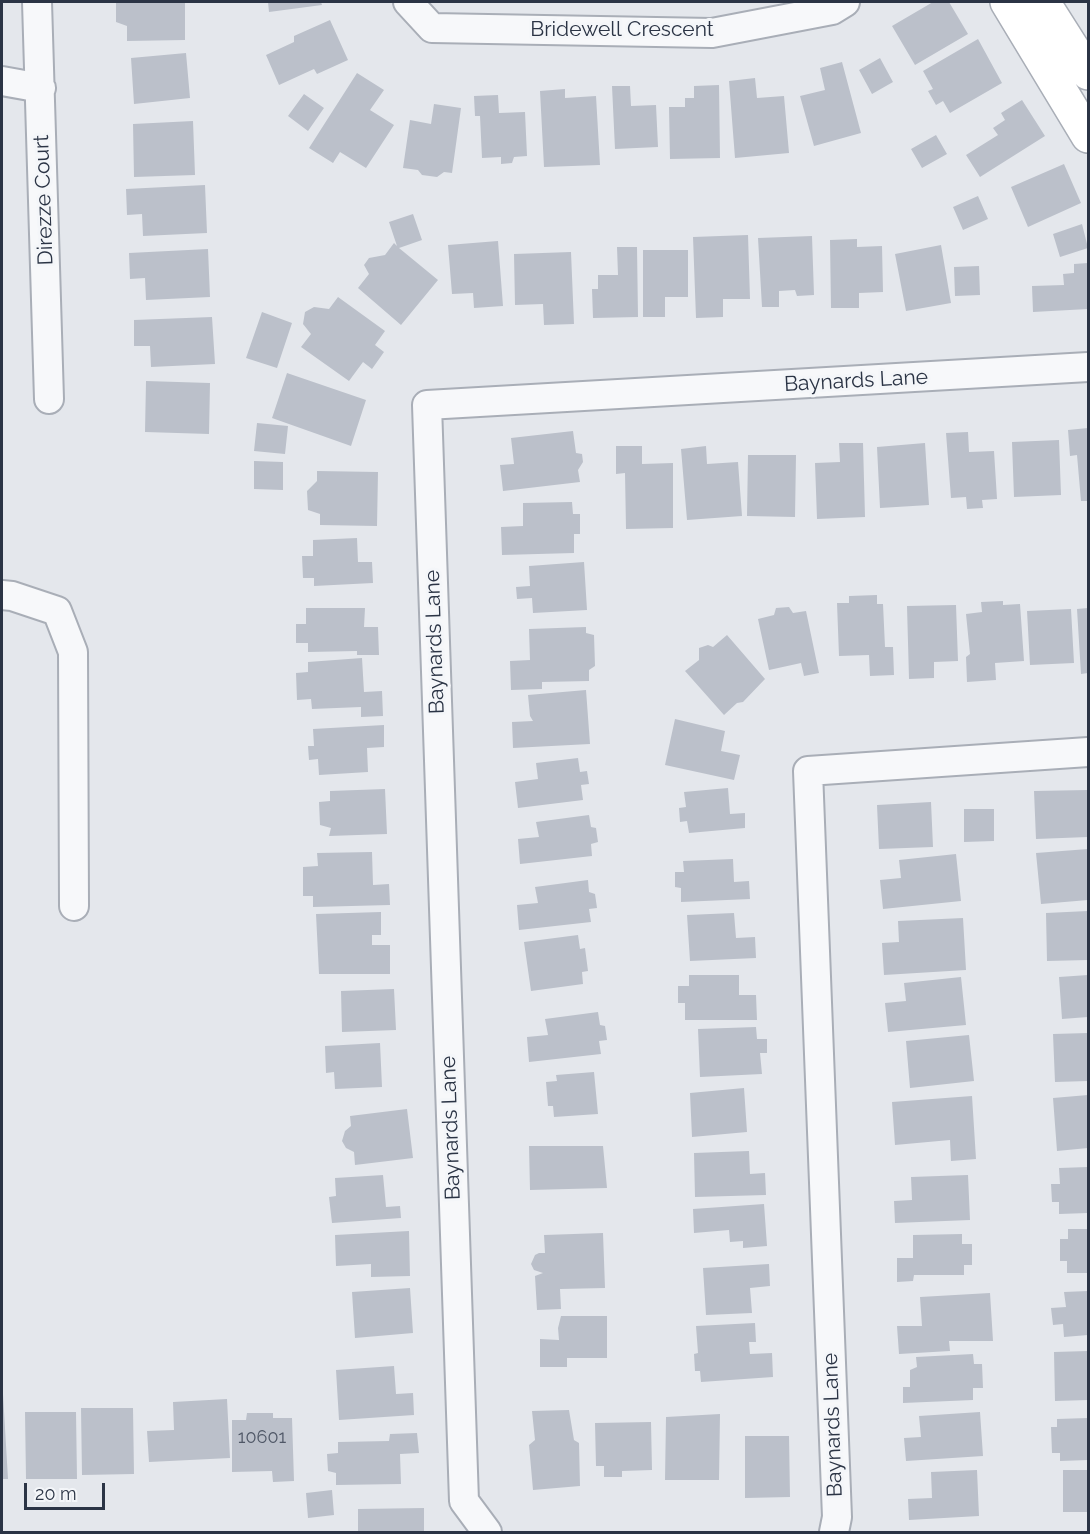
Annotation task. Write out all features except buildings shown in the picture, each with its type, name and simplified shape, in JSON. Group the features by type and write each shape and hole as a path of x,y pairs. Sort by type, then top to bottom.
{"street":[{"name":"Direzze Court","path":"37,2 49,399"},
{"name":"Bridewell Crescent","path":"408,2 432,28 712,33 832,10 845,2"},
{"path":"1007,2 1089,136"},
{"path":"1043,2 1089,73"},
{"path":"2,81 41,88"},
{"name":"Baynards Lane","path":"487,1533 464,1502 427,405 1089,367"},
{"path":"2,595 12,596 57,611 73,652 74,906"},
{"name":"Baynards Lane","path":"834,1533 837,1517 808,771 1089,752"}]}
